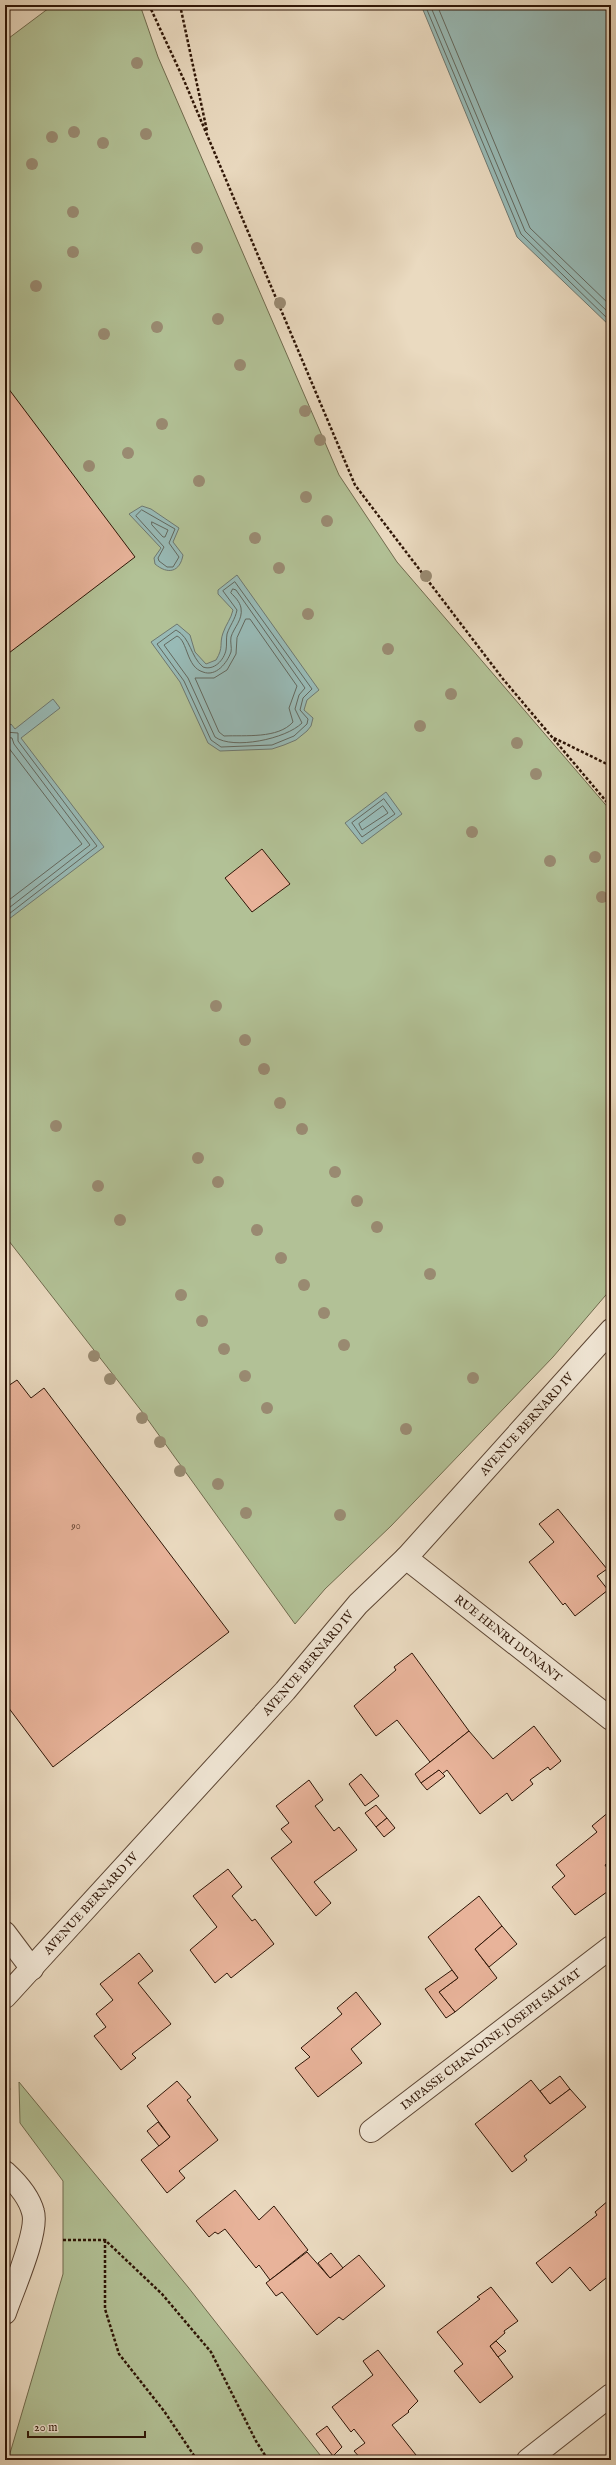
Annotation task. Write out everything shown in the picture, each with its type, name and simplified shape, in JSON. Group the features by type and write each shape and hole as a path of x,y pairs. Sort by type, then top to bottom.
{"street":[{"name":"AVENUE BERNARD IV","path":"5,1997 285,1691 358,1604 406,1558 611,1330"},
{"name":"RUE HENRI DUNANT","path":"406,1558 611,1719"},
{"path":"5,1933 32,1969"},
{"name":"IMPASSE CHANOINE JOSEPH SALVAT","path":"371,2131 611,1947"},
{"path":"5,2172 19,2185 34,2213 31,2240 5,2313"},
{"path":"528,2460 611,2395"}],"path":[{"path":"149,5 208,138 355,485 503,679 611,806"},
{"path":"180,5 208,138"},
{"path":"552,737 611,766"},
{"path":"5,2072 10,2089 5,2120"},
{"path":"31,2240 105,2240 162,2294 211,2352 256,2441 268,2460"},
{"path":"105,2240 105,2309 119,2354 164,2411 197,2460"}],"green space":[{"path":"53,5 140,5 158,57 339,475 397,562 611,811 611,1289 553,1357 391,1526 325,1589 295,1624 143,1413 5,1236 5,41"},
{"path":"19,2082 188,2287 324,2460 8,2460 63,2274 63,2181 20,2123"}],"water":[{"path":"421,5 611,5 611,327 517,237"},
{"path":"142,506 151,509 179,528 173,542 183,555 179,565 173,570 164,570 155,564 154,558 161,548 129,514"},
{"path":"237,575 319,690 307,700 304,710 313,718 311,726 296,740 272,749 220,751 208,743 180,682 151,642 177,624 190,635 195,652 206,664 216,660 221,649 223,633 233,610 218,594 218,590"},
{"path":"53,699 60,708 21,738 104,847 5,922 5,729 11,724 15,729"},
{"path":"386,792 402,814 362,844 345,823"}],"building":[{"path":"5,384 135,557 5,656"},
{"path":"262,849 290,884 252,912 225,878"},
{"path":"17,1380 31,1398 44,1388 229,1632 53,1767 5,1703 5,1388"},
{"path":"558,1509 607,1569 597,1576 608,1590 575,1616 565,1603 563,1605 529,1562 554,1542 539,1524"},
{"path":"412,1653 469,1731 430,1762 397,1720 376,1736 354,1706 396,1670 394,1667"},
{"path":"534,1726 561,1761 550,1770 548,1767 530,1780 533,1784 512,1801 507,1793 480,1814 447,1770 442,1774 439,1770 421,1783 415,1774 469,1731 493,1759"},
{"path":"439,1770 445,1776 427,1790 421,1783"},
{"path":"361,1774 379,1796 365,1806 349,1784"},
{"path":"309,1780 323,1800 315,1806 334,1831 339,1827 357,1850 314,1882 331,1903 316,1916 271,1858 292,1842 281,1829 289,1823 276,1806"},
{"path":"376,1805 387,1818 376,1827 365,1813"},
{"path":"610,1811 611,1860 605,1865 611,1874 611,1889 575,1915 552,1887 565,1876 556,1865 597,1832 592,1826"},
{"path":"387,1818 395,1828 384,1837 376,1827"},
{"path":"228,1869 242,1887 232,1896 252,1921 255,1919 274,1944 231,1978 227,1973 215,1983 190,1950 217,1927 193,1896"},
{"path":"479,1896 502,1926 475,1949 497,1978 455,2012 439,1992 458,1978 428,1937"},
{"path":"502,1926 517,1944 489,1967 475,1949"},
{"path":"139,1953 153,1971 138,1983 171,2024 132,2054 136,2058 121,2070 94,2036 106,2027 96,2014 113,2000 100,1984"},
{"path":"452,1970 458,1978 439,1992 455,2012 446,2018 425,1989"},
{"path":"356,1992 381,2024 351,2049 362,2063 318,2097 295,2068 310,2057 301,2048 342,2014 337,2008"},
{"path":"560,2076 570,2089 550,2104 540,2091"},
{"path":"531,2080 550,2104 570,2089 586,2107 524,2156 527,2160 512,2172 475,2124"},
{"path":"177,2081 191,2097 187,2100 218,2140 179,2171 185,2178 167,2193 141,2160 170,2137 147,2106"},
{"path":"158,2122 170,2137 159,2146 147,2131"},
{"path":"235,2190 259,2220 274,2206 308,2250 270,2280 259,2265 256,2268 225,2229 218,2234 215,2232 209,2237 196,2221"},
{"path":"609,2200 611,2274 590,2291 570,2267 552,2283 536,2263 597,2215 595,2212"},
{"path":"307,2252 330,2278 359,2255 385,2286 343,2320 339,2317 317,2335 282,2292 276,2296 266,2283"},
{"path":"331,2253 343,2268 330,2278 318,2263"},
{"path":"491,2287 518,2321 504,2331 505,2333 490,2346 513,2377 480,2403 454,2371 463,2364 437,2332 480,2299 477,2297"},
{"path":"496,2341 506,2351 498,2357 490,2346"},
{"path":"378,2350 418,2401 408,2411 409,2412 392,2425 416,2455 409,2460 362,2460 354,2451 365,2443 354,2429 351,2432 332,2407 373,2375 363,2361"},
{"path":"327,2426 342,2447 333,2456 316,2434"}]}
